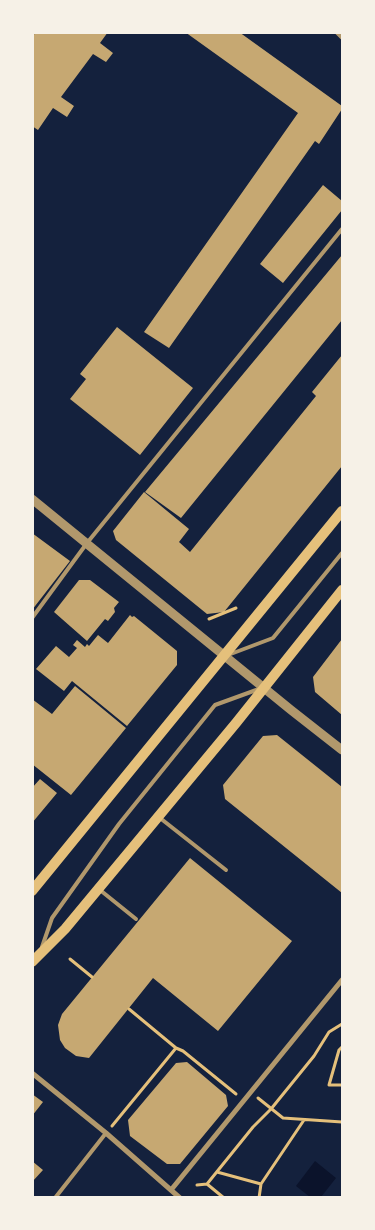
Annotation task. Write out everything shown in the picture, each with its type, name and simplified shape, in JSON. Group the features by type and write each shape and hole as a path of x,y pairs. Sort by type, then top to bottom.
{"main road":[{"path":"32,891 342,511"},
{"path":"32,962 65,928 158,817 342,590"}],"street":[{"path":"338,32 342,37"},
{"path":"32,499 342,750"},
{"path":"171,1190 342,980"},
{"path":"32,1074 106,1133 180,1198"}],"lane":[{"path":"32,618 87,543 342,229"},
{"path":"224,656 273,638 342,553"},
{"path":"41,952 52,918 119,824 215,705 264,688"},
{"path":"158,817 226,870"},
{"path":"98,889 136,919"},
{"path":"54,1198 106,1133"}],"path":[{"path":"209,619 236,608"},
{"path":"70,959 92,977"},
{"path":"129,1008 176,1048 183,1051 245,1100"},
{"path":"197,1185 207,1184 253,1126 271,1109 314,1056 328,1032 342,1024"},
{"path":"106,1133 176,1048"},
{"path":"342,1048 339,1050 329,1085 342,1085"},
{"path":"251,1093 283,1118 342,1122"},
{"path":"259,1198 261,1184 305,1119"},
{"path":"217,1172 261,1184"},
{"path":"207,1184 224,1198"}],"water":[{"path":"315,1161 336,1178 321,1197 310,1197 296,1186"}],"building":[{"path":"36,32 108,32 100,43 113,53 106,62 93,54 61,97 74,106 67,117 53,108 38,130 32,126 32,37"},
{"path":"185,32 239,32 342,106 342,109 319,144 315,141 169,348 144,332 298,113"},
{"path":"323,185 342,201 342,210 283,283 260,264"},
{"path":"342,255 342,320 181,518 145,492"},
{"path":"117,327 193,388 140,455 70,399 86,379 80,374"},
{"path":"342,355 342,466 224,612 207,614 116,540 113,531 144,492 189,529 179,542 190,552 316,396 312,392"},
{"path":"32,533 70,561 32,610"},
{"path":"79,580 90,580 119,602 114,608 115,612 108,621 105,619 87,641 54,612"},
{"path":"130,615 134,616 177,651 177,665 127,726 72,681 64,691 36,669 56,646 69,657 77,648 73,645 77,640 85,647 87,644 89,646 98,635 108,643"},
{"path":"342,639 342,715 315,692 313,677"},
{"path":"75,686 126,728 71,795 32,764 32,699 52,714"},
{"path":"277,735 342,787 342,893 225,799 223,785 263,736"},
{"path":"40,779 57,793 32,823 32,788"},
{"path":"190,858 292,941 218,1031 153,978 89,1058 76,1056 65,1048 60,1040 58,1025 62,1014"},
{"path":"187,1062 226,1095 228,1106 180,1164 167,1164 130,1136 128,1120 176,1063"},
{"path":"32,1094 43,1102 32,1116"},
{"path":"32,1161 43,1170 32,1182"}]}
